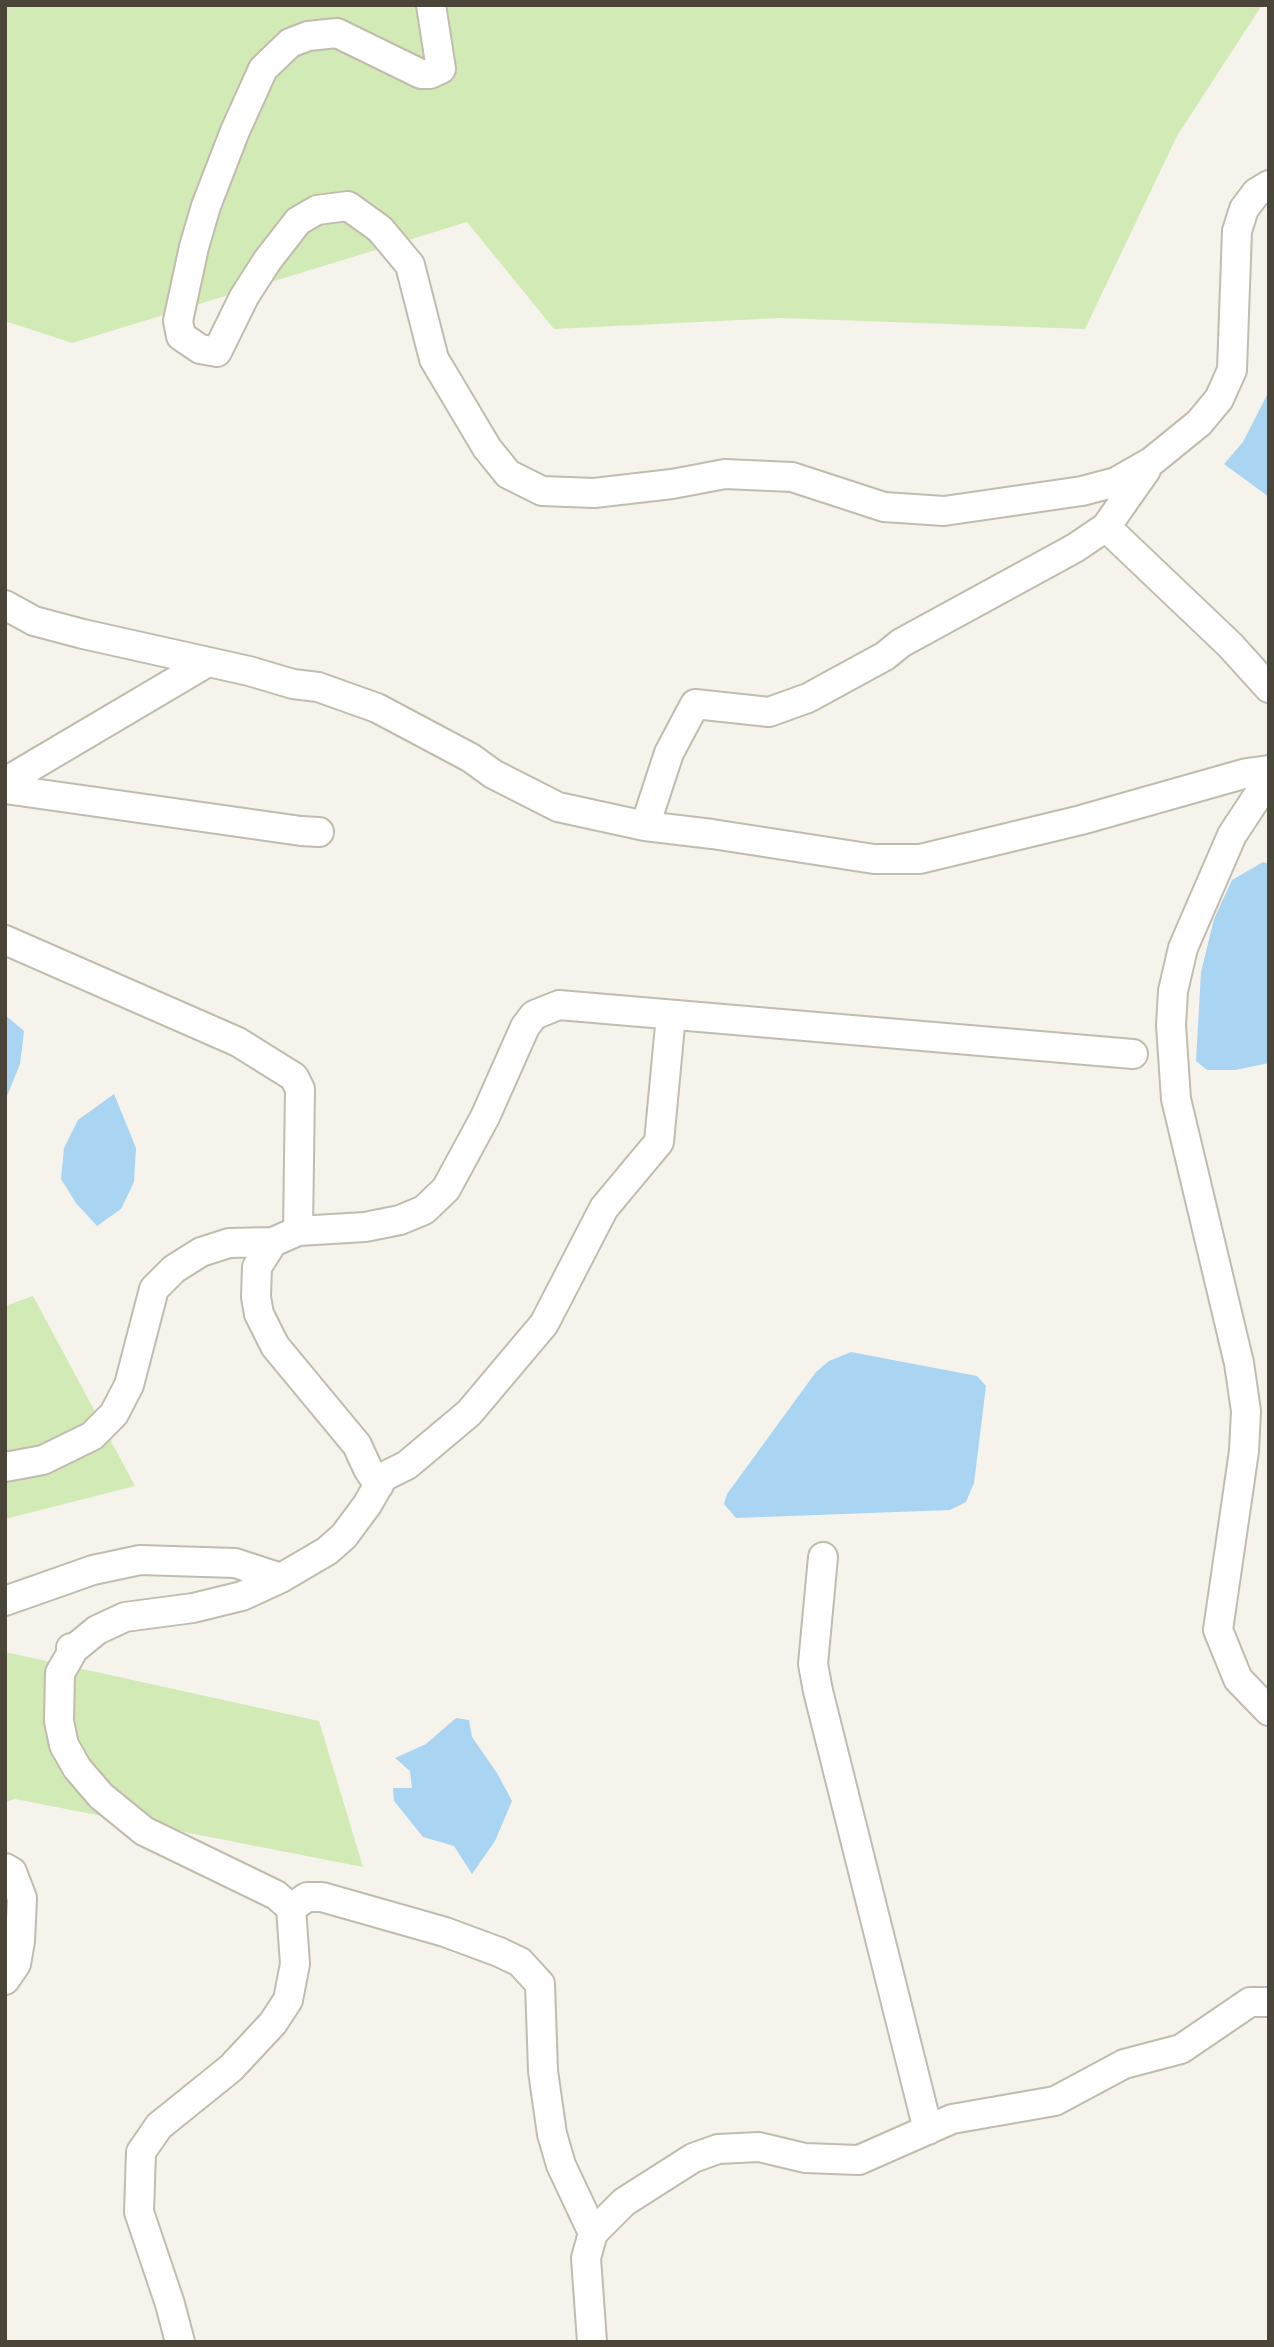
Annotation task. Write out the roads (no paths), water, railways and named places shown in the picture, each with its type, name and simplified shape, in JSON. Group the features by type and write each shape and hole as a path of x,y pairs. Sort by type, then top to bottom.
{"street":[{"path":"431,5 441,69 430,74 421,74 337,33 308,36 290,43 263,69 206,206 178,321 181,336 200,349 217,352 244,297 267,261 298,221 317,210 348,206 380,229 410,265 434,359 487,449 508,474 542,491 594,493 672,484 725,474 792,477 884,507 944,511 1082,491 1116,482 1152,462 1199,423 1219,399 1232,370 1237,231 1244,209 1256,192 1269,185"},
{"path":"645,826 668,753 695,704 769,712 808,698 885,656 901,643 1074,548 1106,527 1152,462"},
{"path":"1106,527 1230,645 1269,688"},
{"path":"5,605 34,621 293,684 318,687 377,708 471,758 493,774 558,807 645,826 874,859 920,859 1081,820 1247,773 1269,770"},
{"path":"5,782 208,662"},
{"path":"1269,788 1257,797 1232,835 1183,948 1172,991 1171,1024 1176,1099 1239,1363 1246,1411 1244,1451 1218,1630 1238,1679 1269,1712"},
{"path":"5,789 288,830 319,832"},
{"path":"5,940 238,1042 295,1077 300,1089 285,1236 257,1267 256,1297 259,1314 275,1346 357,1446 379,1485"},
{"path":"5,1467 43,1460 92,1436 114,1414 129,1385 154,1289 174,1269 201,1252 229,1243 365,1227 400,1220 424,1210 446,1189 485,1117 525,1027 534,1015 559,1005 1133,1054"},
{"path":"180,2342 139,2212 141,2152 159,2126 231,2068 273,2023 288,2000 295,1964 291,1908 276,1895 144,1831 101,1796 77,1768 64,1745 59,1721 60,1673 71,1654 71,1648 75,1648 97,1630 125,1617 193,1608 242,1596 281,1578 327,1551 344,1536 383,1477 407,1465 469,1412 544,1324 604,1208 659,1142 671,1015"},
{"path":"823,1558 813,1664 928,2130"},
{"path":"5,1601 93,1570 140,1560 235,1563 281,1578"},
{"path":"5,1868 12,1872 22,1898 16,1964 5,1980"},
{"path":"291,1908 307,1897 322,1897 445,1932 520,1962 540,1984 543,2071 552,2134 561,2165 593,2233"},
{"path":"592,2342 586,2258 593,2233 624,2202 693,2158 719,2149 759,2147 805,2158 859,2160 952,2119 1055,2101 1124,2064 1181,2049 1250,2002 1269,2002"}],"water":[{"path":"1269,391 1269,497 1224,464 1243,442"},
{"path":"1263,862 1269,864 1269,1063 1235,1070 1207,1070 1196,1061 1201,972 1214,919 1232,880"},
{"path":"5,1015 24,1031 20,1064 5,1101"},
{"path":"114,1094 136,1148 134,1182 121,1209 97,1226 76,1203 61,1179 64,1148 78,1120"},
{"path":"851,1352 977,1376 986,1386 974,1483 966,1502 950,1510 736,1518 724,1504 727,1494 816,1372 829,1361"},
{"path":"456,1718 469,1720 472,1737 497,1773 512,1801 495,1841 472,1874 454,1846 423,1837 394,1801 393,1788 412,1788 410,1771 395,1758 426,1744"}]}
